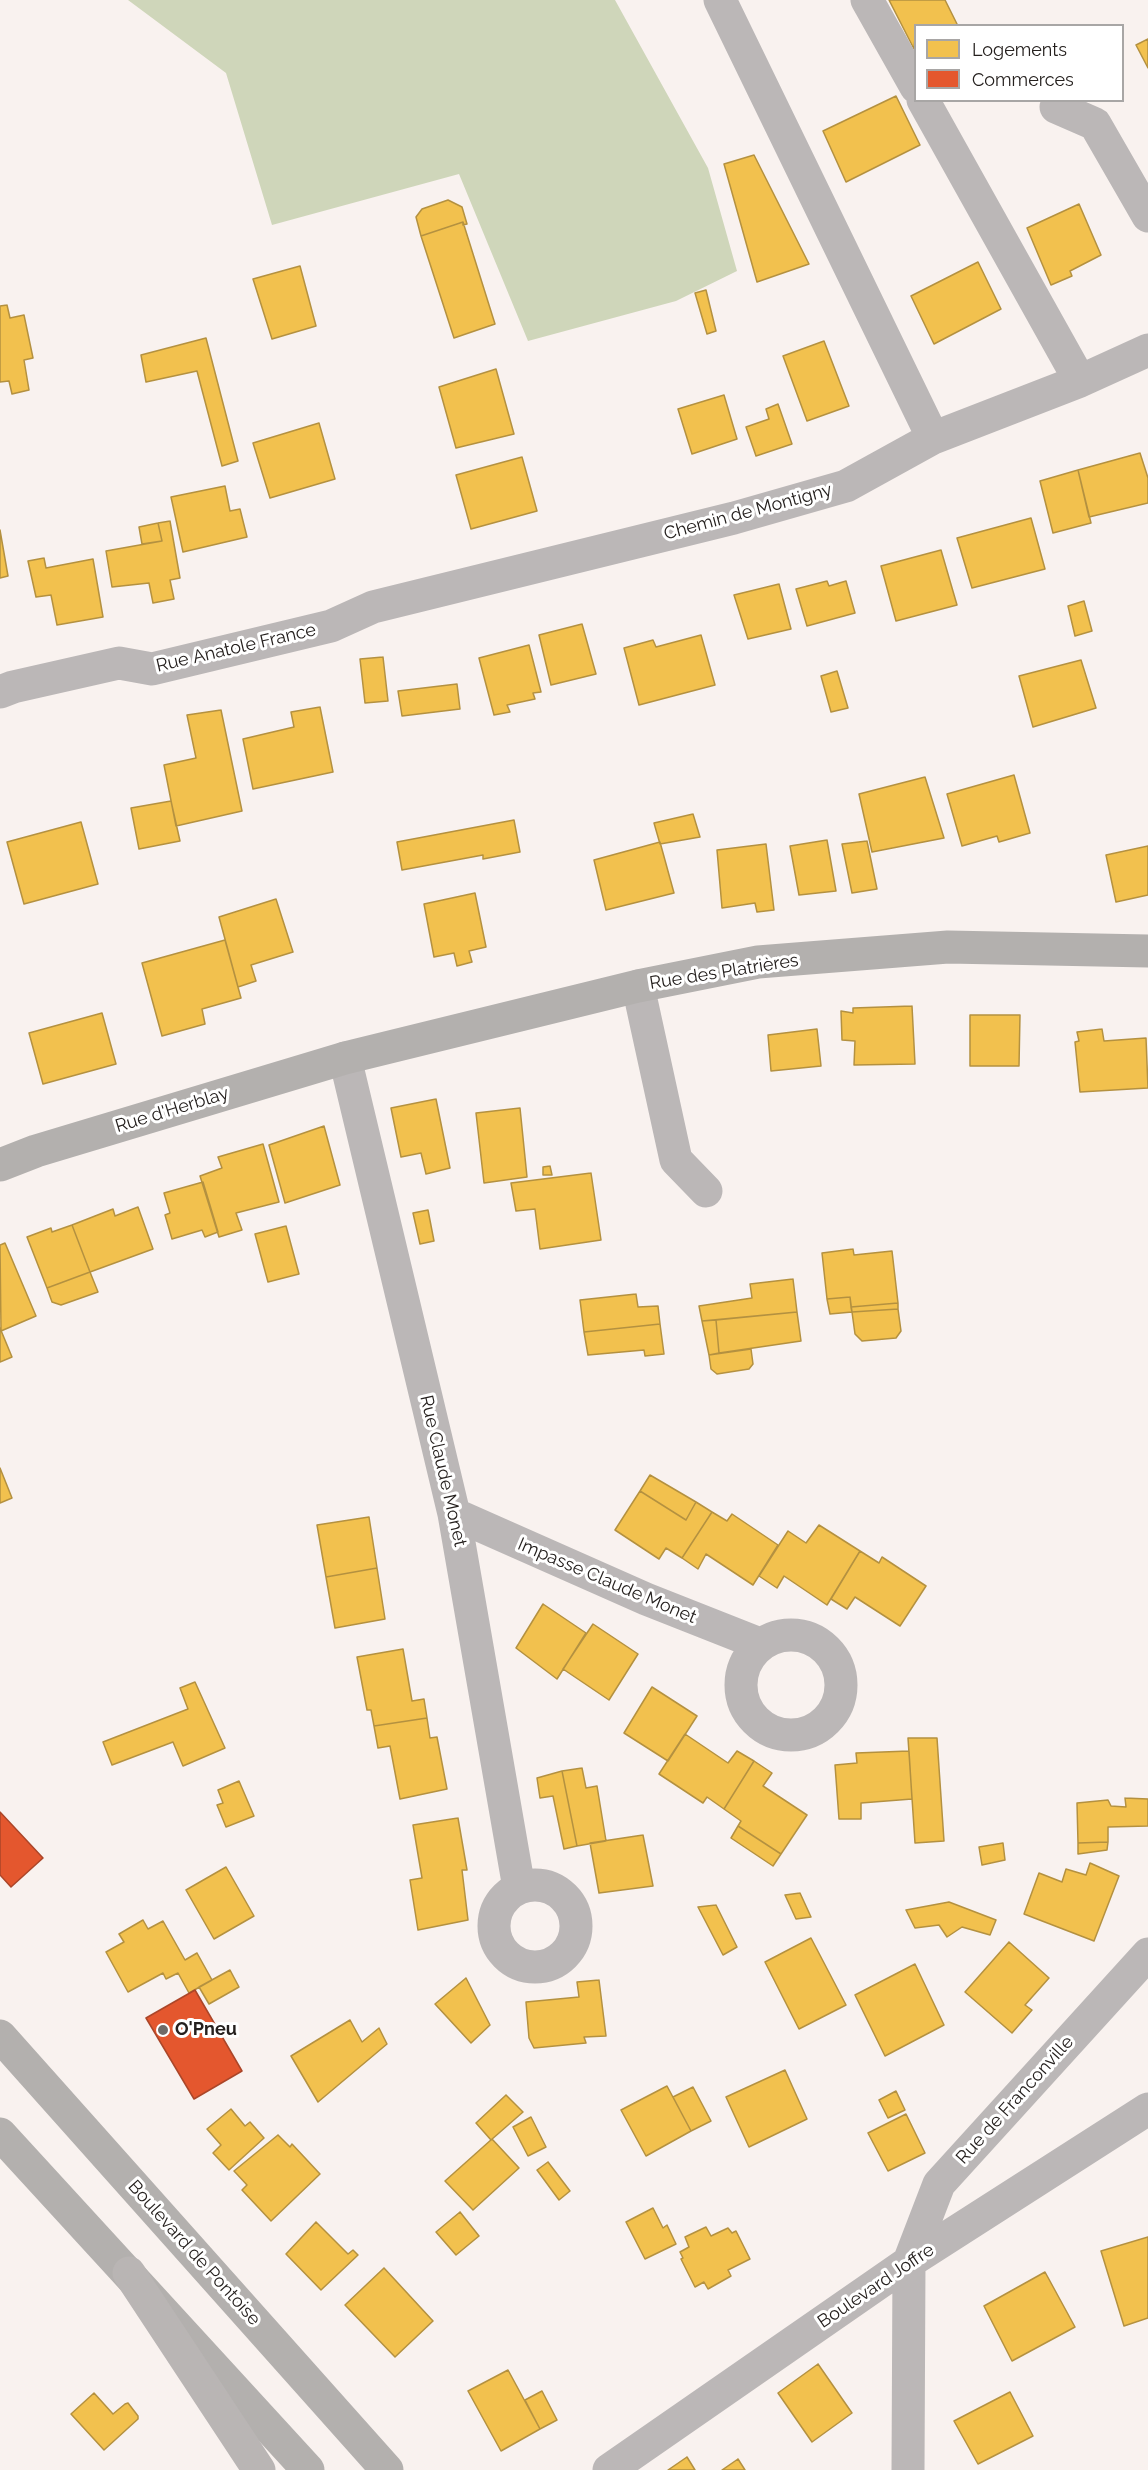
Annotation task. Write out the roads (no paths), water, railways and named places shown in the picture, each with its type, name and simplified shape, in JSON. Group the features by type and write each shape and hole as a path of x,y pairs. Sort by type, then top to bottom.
{"highway":[{"path":"129,2273 259,2470"}],"main road":[{"name":"Rue des Platrières","path":"345,1058 638,986 758,962 948,947 1148,951"},
{"name":"Rue d'Herblay","path":"0,1165 36,1151 345,1058"},
{"name":"Boulevard de Pontoise","path":"0,2037 387,2470"},
{"path":"0,2134 308,2470"}],"street":[{"path":"720,0 933,438"},
{"path":"867,0 914,85"},
{"path":"924,102 1080,381"},
{"path":"1056,107 1095,124 1148,216"},
{"name":"Chemin de Montigny","path":"331,626 373,607 734,518 846,486 933,438 1080,381 1148,350"},
{"name":"Rue Anatole France","path":"0,692 119,663 152,669 331,626"},
{"path":"638,986 676,1160 706,1191"},
{"name":"Rue Claude Monet","path":"345,1058 454,1514 519,1888"},
{"name":"Impasse Claude Monet","path":"454,1514 646,1599 760,1644"},
{"name":"Rue de Franconville","path":"909,2262 939,2184 1148,1954"},
{"name":"Boulevard Joffre","path":"609,2470 909,2262 1148,2109"},
{"path":"908,2470 909,2262"}],"place":[{"name":"O'Pneu","path":"163,2030"}]}
